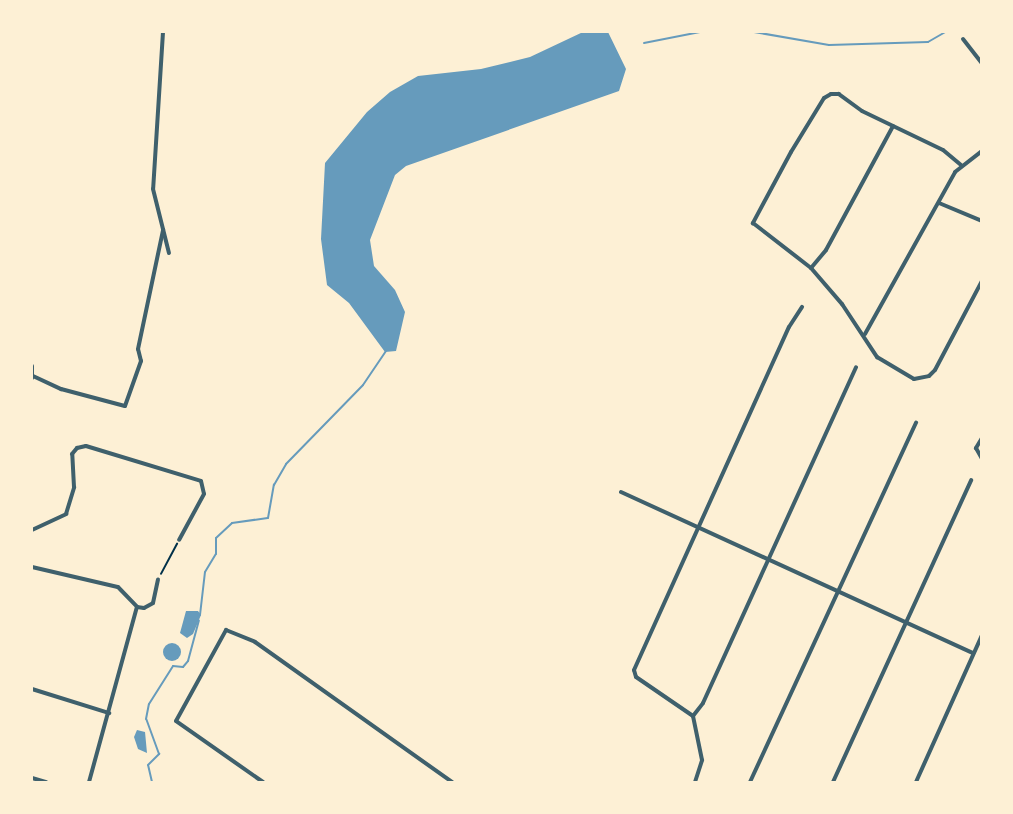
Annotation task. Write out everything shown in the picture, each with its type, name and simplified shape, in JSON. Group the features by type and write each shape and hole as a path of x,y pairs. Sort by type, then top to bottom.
{"street":[{"path":"163,32 153,189 169,253"},
{"path":"963,39 981,63"},
{"path":"961,165 943,150 893,126 838,94 827,95 790,152 753,223 811,268 865,334 877,357 914,379 929,376 981,281"},
{"path":"811,268 826,250 893,126"},
{"path":"865,334 961,165 981,151"},
{"path":"939,203 981,222"},
{"path":"32,366 32,377 61,389 125,406 141,362 138,349 163,230"},
{"path":"693,716 636,676 634,670 789,327 802,307"},
{"path":"695,783 702,760 693,716 856,367"},
{"path":"750,783 916,422"},
{"path":"981,438 976,448 981,459"},
{"path":"32,530 66,514 74,487 72,454 77,448 86,446 201,481 204,494 179,540"},
{"path":"833,783 971,480"},
{"path":"621,492 972,653"},
{"path":"32,567 118,587 137,607"},
{"path":"137,607 151,605 158,580"},
{"path":"89,783 137,607"},
{"path":"263,783 176,721 226,630 255,642 452,783"},
{"path":"916,783 981,635"},
{"path":"32,689 109,713"},
{"path":"32,778 46,783"}],"path":[{"path":"158,580 179,540"}],"water":[{"path":"583,32 608,32 626,69 619,91 406,166 395,175 370,240 374,266 395,290 405,312 396,351 385,352 349,303 327,285 321,239 325,163 367,112 390,92 418,76 481,69 530,57"},
{"path":"186,611 198,611 201,615 193,634 187,638 180,633"},
{"path":"172,643 178,646 181,652 178,658 172,661 166,658 163,652 166,646"},
{"path":"137,730 145,732 147,753 138,749 134,737"}],"waterway":[{"path":"644,43 700,32"},
{"path":"754,32 829,45 928,42 945,32"},
{"path":"200,615 205,572 216,554 216,538 232,523 268,518 274,485 286,464 363,385 386,351"},
{"path":"152,782 148,765 159,754 146,719 149,704 173,666 183,667 188,661 199,620"}]}
